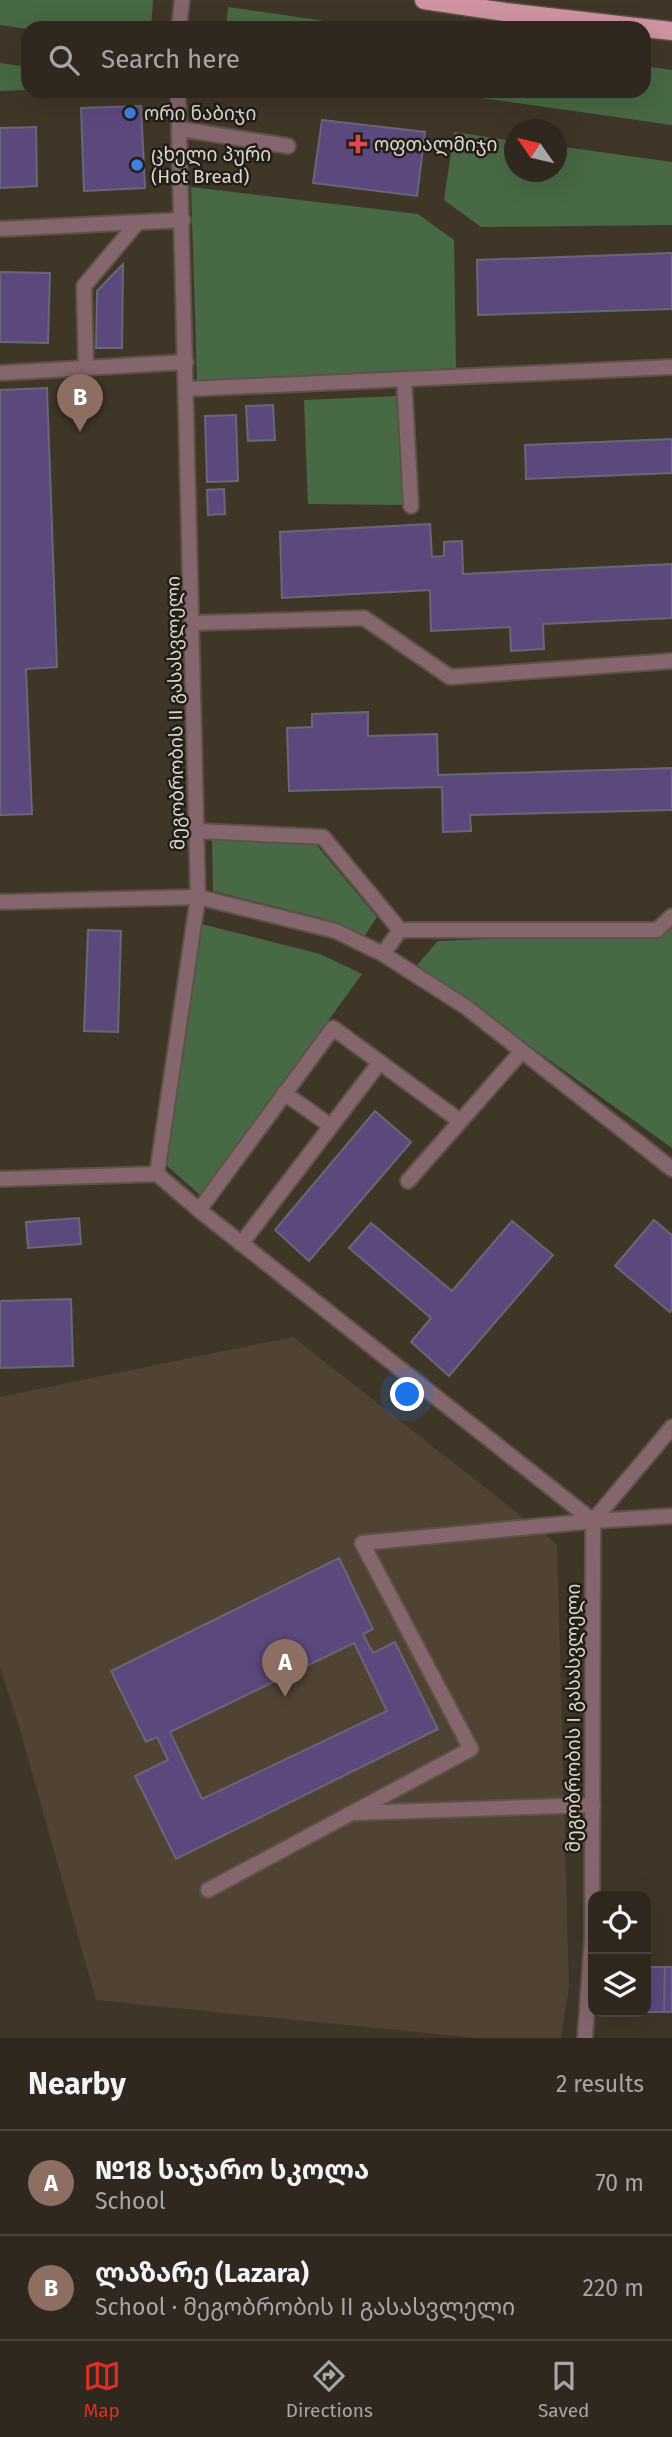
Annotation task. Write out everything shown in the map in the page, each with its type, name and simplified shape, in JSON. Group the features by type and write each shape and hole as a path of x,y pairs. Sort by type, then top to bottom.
{"main road":[{"path":"424,0 588,21"},
{"path":"651,28 672,30"}],"street":[{"path":"180,21 182,0"},
{"name":"მეგობრობის II გასასვლელი","path":"157,1174 198,897 178,98"},
{"path":"180,129 288,146"},
{"path":"0,229 183,220"},
{"path":"86,368 84,286 137,223"},
{"path":"0,373 186,362"},
{"path":"186,389 672,367"},
{"path":"404,379 411,506"},
{"path":"192,623 364,618 450,677 672,661"},
{"path":"197,831 323,837 400,930"},
{"path":"0,902 198,897 336,932 383,954 466,1007 672,1170"},
{"path":"400,930 657,930 672,916"},
{"path":"383,954 400,930"},
{"path":"199,1210 333,1028 460,1121"},
{"path":"408,1181 522,1051"},
{"path":"241,1244 380,1062"},
{"path":"285,1093 331,1126"},
{"path":"0,1179 157,1174 241,1244 593,1521"},
{"path":"593,1521 672,1427"},
{"path":"208,1890 471,1749 362,1544 593,1521 672,1516"},
{"name":"მეგობრობის I გასასვლელი","path":"585,2038 592,1938 593,1521"},
{"path":"352,1813 593,1805"}],"shaded area":[{"path":"293,1337 557,1544 569,1987 561,2038 477,2038 96,2000 0,1667 0,1397"}],"green space":[{"path":"0,0 153,0 152,21 21,21 21,28 0,25"},
{"path":"228,7 325,21 227,21"},
{"path":"0,63 21,66 21,90 0,91"},
{"path":"651,67 672,70 672,125 482,98 651,98"},
{"path":"454,132 504,140 504,182 567,182 567,147 672,162 672,225 481,227 444,200"},
{"path":"191,187 418,214 454,240 456,369 197,381"},
{"path":"400,396 406,505 308,504 304,400"},
{"path":"212,837 314,842 377,917 364,937 325,919 213,891"},
{"path":"201,924 320,954 362,974 201,1196 165,1164"},
{"path":"672,928 672,1148 417,965 438,941 669,931"}],"building":[{"path":"141,106 145,188 84,191 81,108"},
{"path":"322,120 425,132 417,196 313,183"},
{"path":"36,127 37,186 0,188 0,128"},
{"path":"672,253 672,309 478,315 477,260"},
{"path":"123,264 122,348 96,348 97,291"},
{"path":"0,272 50,273 48,343 0,342"},
{"path":"47,388 57,667 26,669 32,814 0,815 0,390"},
{"path":"273,405 275,440 248,441 246,406"},
{"path":"236,415 238,481 207,482 205,416"},
{"path":"672,439 672,473 526,479 525,445"},
{"path":"224,489 225,514 208,515 207,490"},
{"path":"430,524 432,557 444,556 444,542 462,541 463,574 672,564 672,618 543,624 544,649 511,651 510,627 431,631 430,590 282,598 280,532"},
{"path":"368,712 368,736 437,734 438,775 672,768 672,810 470,815 471,831 443,832 442,787 289,791 287,728 312,727 312,714"},
{"path":"88,930 121,931 118,1032 84,1031"},
{"path":"375,1111 411,1142 309,1261 275,1230"},
{"path":"79,1218 81,1244 28,1248 26,1222"},
{"path":"654,1220 672,1235 670,1312 615,1266"},
{"path":"512,1221 553,1255 449,1376 411,1342 431,1318 349,1248 371,1223 452,1291"},
{"path":"71,1299 73,1366 0,1368 0,1301"},
{"path":"339,1558 373,1629 363,1634 373,1653 395,1642 438,1729 176,1859 135,1776 168,1760 157,1737 146,1742 111,1671","holes":["354,1643 387,1711 202,1799 170,1732"]},
{"path":"651,1967 665,1967 664,2012 651,2012"},
{"path":"665,1967 672,1967 672,2012 664,2012"}],"place":[{"name":"ორი ნაბიჯი","path":"130,113"},
{"name":"ოფთალმიჯი","path":"358,144"},
{"name":"ცხელი პური (Hot Bread)","path":"137,165"},
{"name":"ლაზარე (Lazara)","path":"80,432"},
{"name":"№18 საჯარო სკოლა","path":"285,1697"}]}
